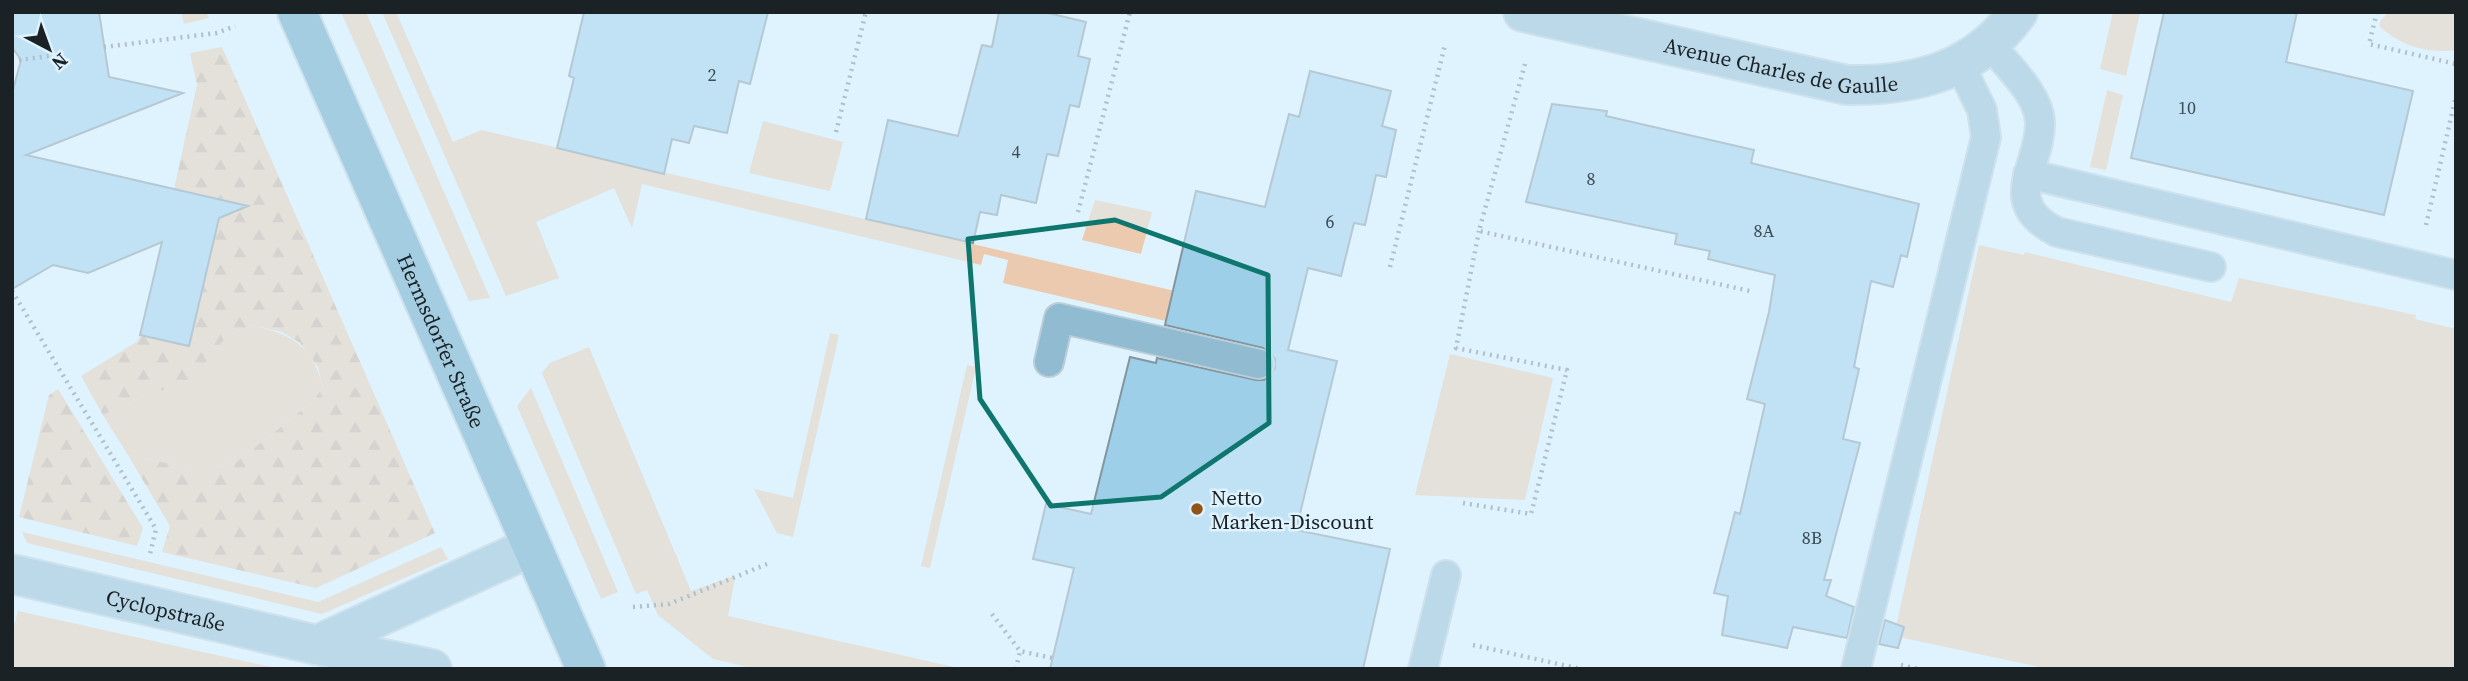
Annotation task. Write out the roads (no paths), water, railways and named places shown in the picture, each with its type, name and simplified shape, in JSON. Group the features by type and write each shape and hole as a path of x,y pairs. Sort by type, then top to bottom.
{"main road":[{"name":"Hermsdorfer Straße","path":"297,12 586,669"}],"street":[{"name":"Avenue Charles de Gaulle","path":"1523,12 1847,85 1890,86 1926,78 1959,65 1990,44 2018,12"},
{"path":"317,645 531,547"},
{"name":"Cyclopstraße","path":"12,574 432,669"}],"lane":[{"path":"1990,44 2035,104 2040,122 2024,187 2039,223 2057,232 2211,267"},
{"path":"1856,669 1986,137 1982,110 1959,65"},
{"path":"2028,173 2456,275"},
{"path":"1049,362 1059,318 1259,364"},
{"path":"1423,669 1446,575"}],"place":[{"name":"Netto Marken-Discount","path":"1197,509"}]}
